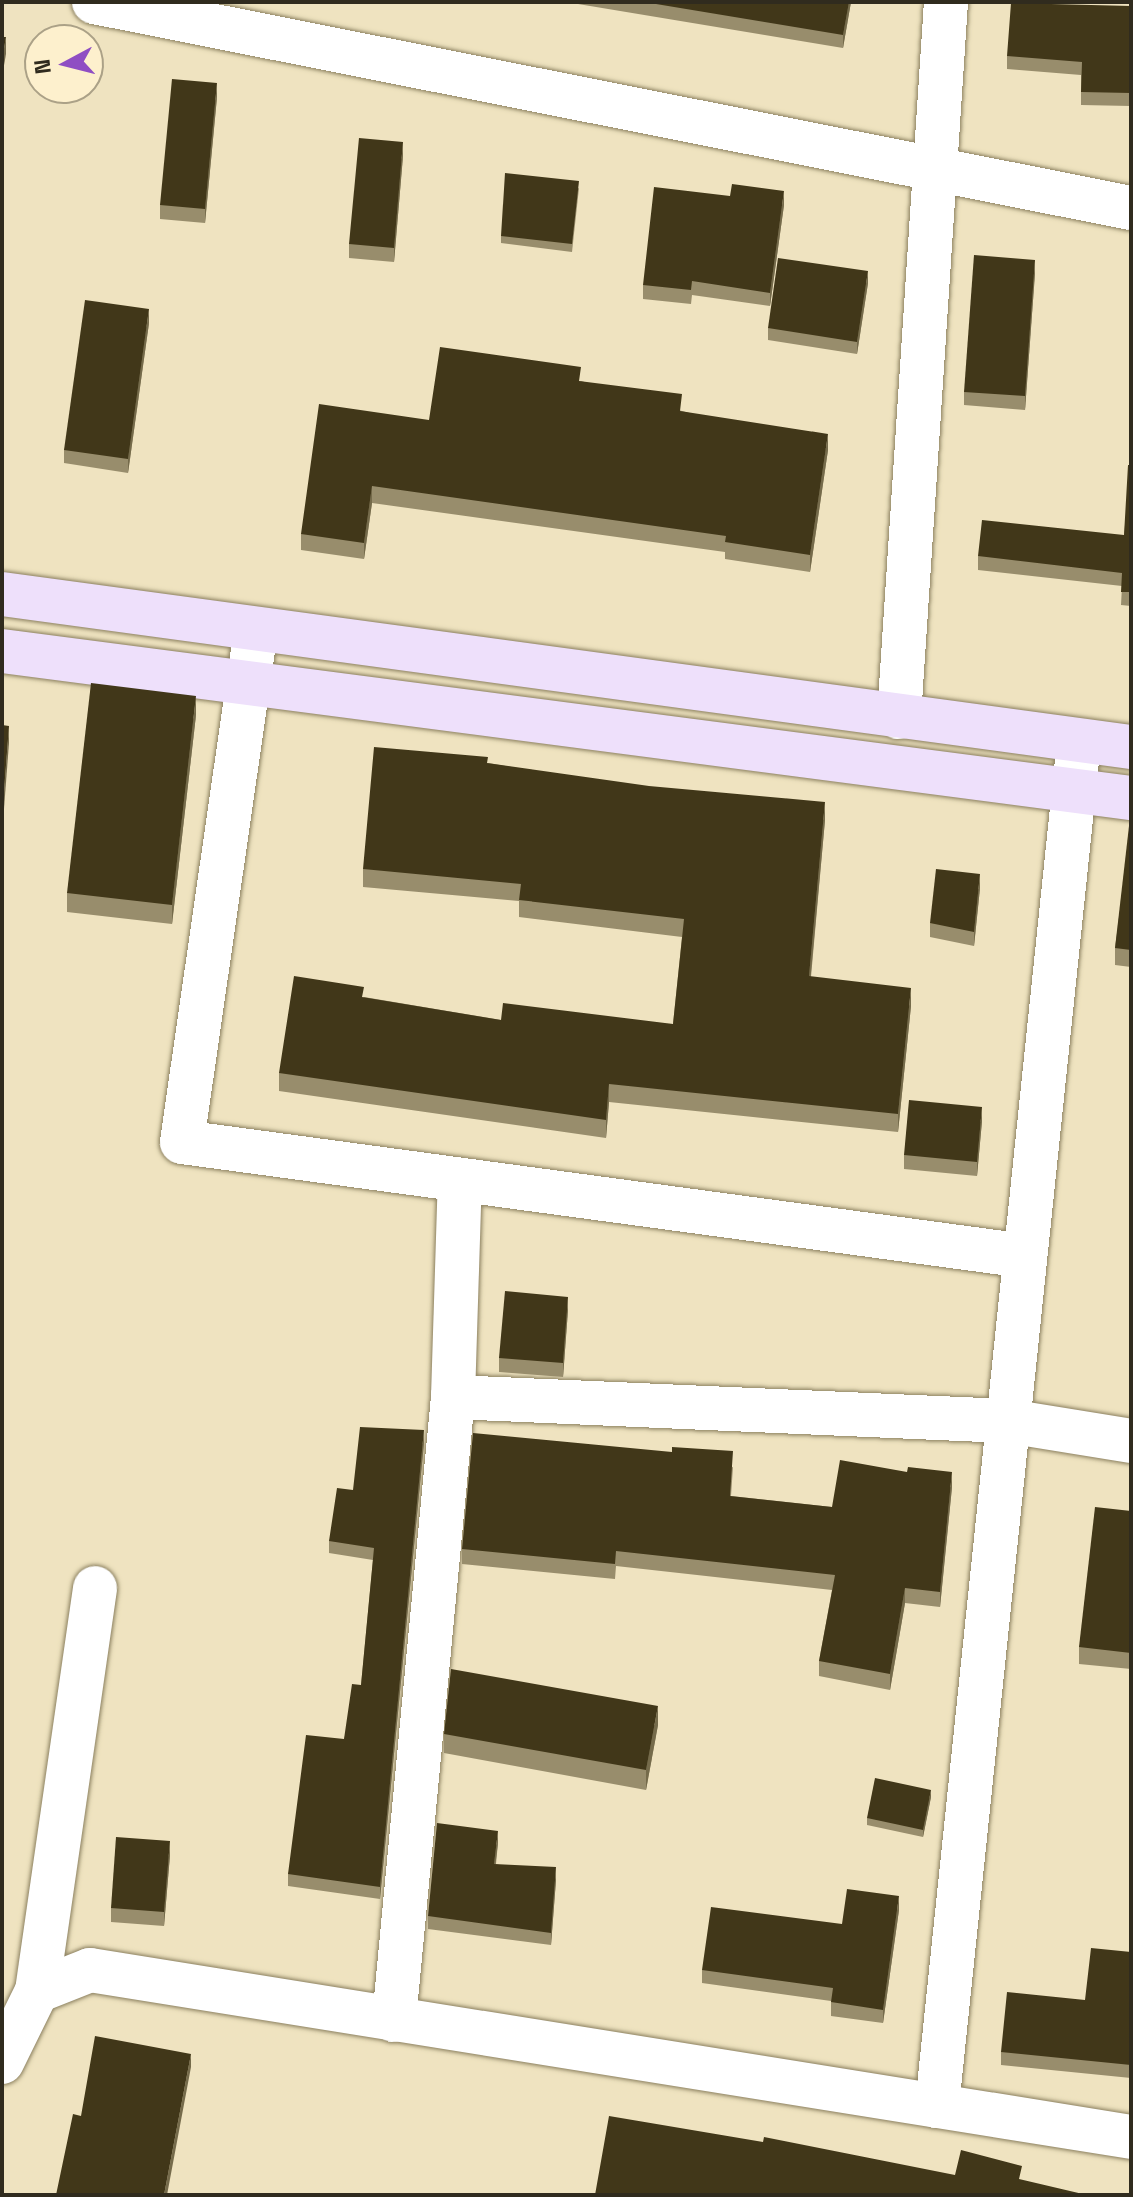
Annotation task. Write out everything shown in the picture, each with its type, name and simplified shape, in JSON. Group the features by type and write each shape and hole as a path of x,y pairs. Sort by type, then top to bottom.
{"street":[{"path":"94,2 1131,208"},
{"path":"899,717 946,2"},
{"path":"2,594 1131,747"},
{"path":"256,629 182,1142 1025,1256"},
{"path":"2,651 1131,798"},
{"path":"937,2106 1079,742"},
{"path":"394,2020 453,1397 460,1180"},
{"path":"453,1397 1008,1421 1131,1441"},
{"path":"2,2062 37,1991 95,1588"},
{"path":"37,1991 90,1970 1131,2137"}],"building":[{"path":"644,2 849,2 843,35"},
{"path":"1011,3 1131,6 1131,93 1081,92 1082,62 1007,56"},
{"path":"2,37 6,37 2,60"},
{"path":"172,79 217,83 205,209 160,205"},
{"path":"359,138 403,142 394,248 349,244"},
{"path":"505,173 579,181 572,244 501,236"},
{"path":"732,184 784,191 770,293 692,281 691,290 643,285 654,187 730,196"},
{"path":"974,255 1035,260 1025,396 964,392"},
{"path":"778,258 868,271 857,342 768,328"},
{"path":"85,300 149,309 128,459 64,450"},
{"path":"440,347 581,367 579,381 682,394 680,411 828,434 810,555 725,542 726,536 372,486 364,543 301,534 319,404 429,420"},
{"path":"1128,465 1131,465 1131,592 1121,592 1122,573 978,556 982,520 1124,535"},
{"path":"91,683 196,696 172,905 67,893"},
{"path":"2,725 9,726 2,818"},
{"path":"374,747 488,757 487,763 649,786 825,802 809,976 911,988 898,1114 609,1084 606,1120 279,1073 294,976 364,987 362,997 501,1020 503,1003 673,1024 684,919 519,900 521,884 363,869"},
{"path":"1131,826 1131,950 1115,948"},
{"path":"936,869 980,874 974,932 930,923"},
{"path":"909,1100 982,1107 977,1162 904,1155"},
{"path":"505,1291 568,1297 563,1363 499,1358"},
{"path":"360,1427 424,1430 380,1887 288,1874 306,1735 344,1739 352,1684 361,1685 374,1548 329,1541 337,1488 353,1490"},
{"path":"473,1433 672,1452 672,1447 733,1451 730,1496 832,1507 840,1460 907,1472 908,1467 952,1472 940,1592 905,1588 890,1674 819,1661 835,1575 616,1551 615,1564 462,1549"},
{"path":"1095,1507 1131,1511 1131,1653 1079,1647"},
{"path":"451,1669 658,1706 646,1770 444,1734"},
{"path":"875,1778 931,1790 923,1830 867,1818"},
{"path":"437,1823 498,1831 494,1864 556,1867 551,1933 428,1916"},
{"path":"116,1837 170,1841 164,1912 111,1908"},
{"path":"847,1889 899,1896 883,2010 831,2002 833,1988 702,1970 711,1907 842,1924"},
{"path":"1091,1948 1131,1952 1131,2065 1001,2052 1007,1992 1085,2000"},
{"path":"95,2036 191,2054 164,2195 56,2195 73,2114 81,2116"},
{"path":"609,2116 763,2142 764,2137 955,2175 961,2150 1022,2166 1019,2179 1087,2195 595,2195"}]}
